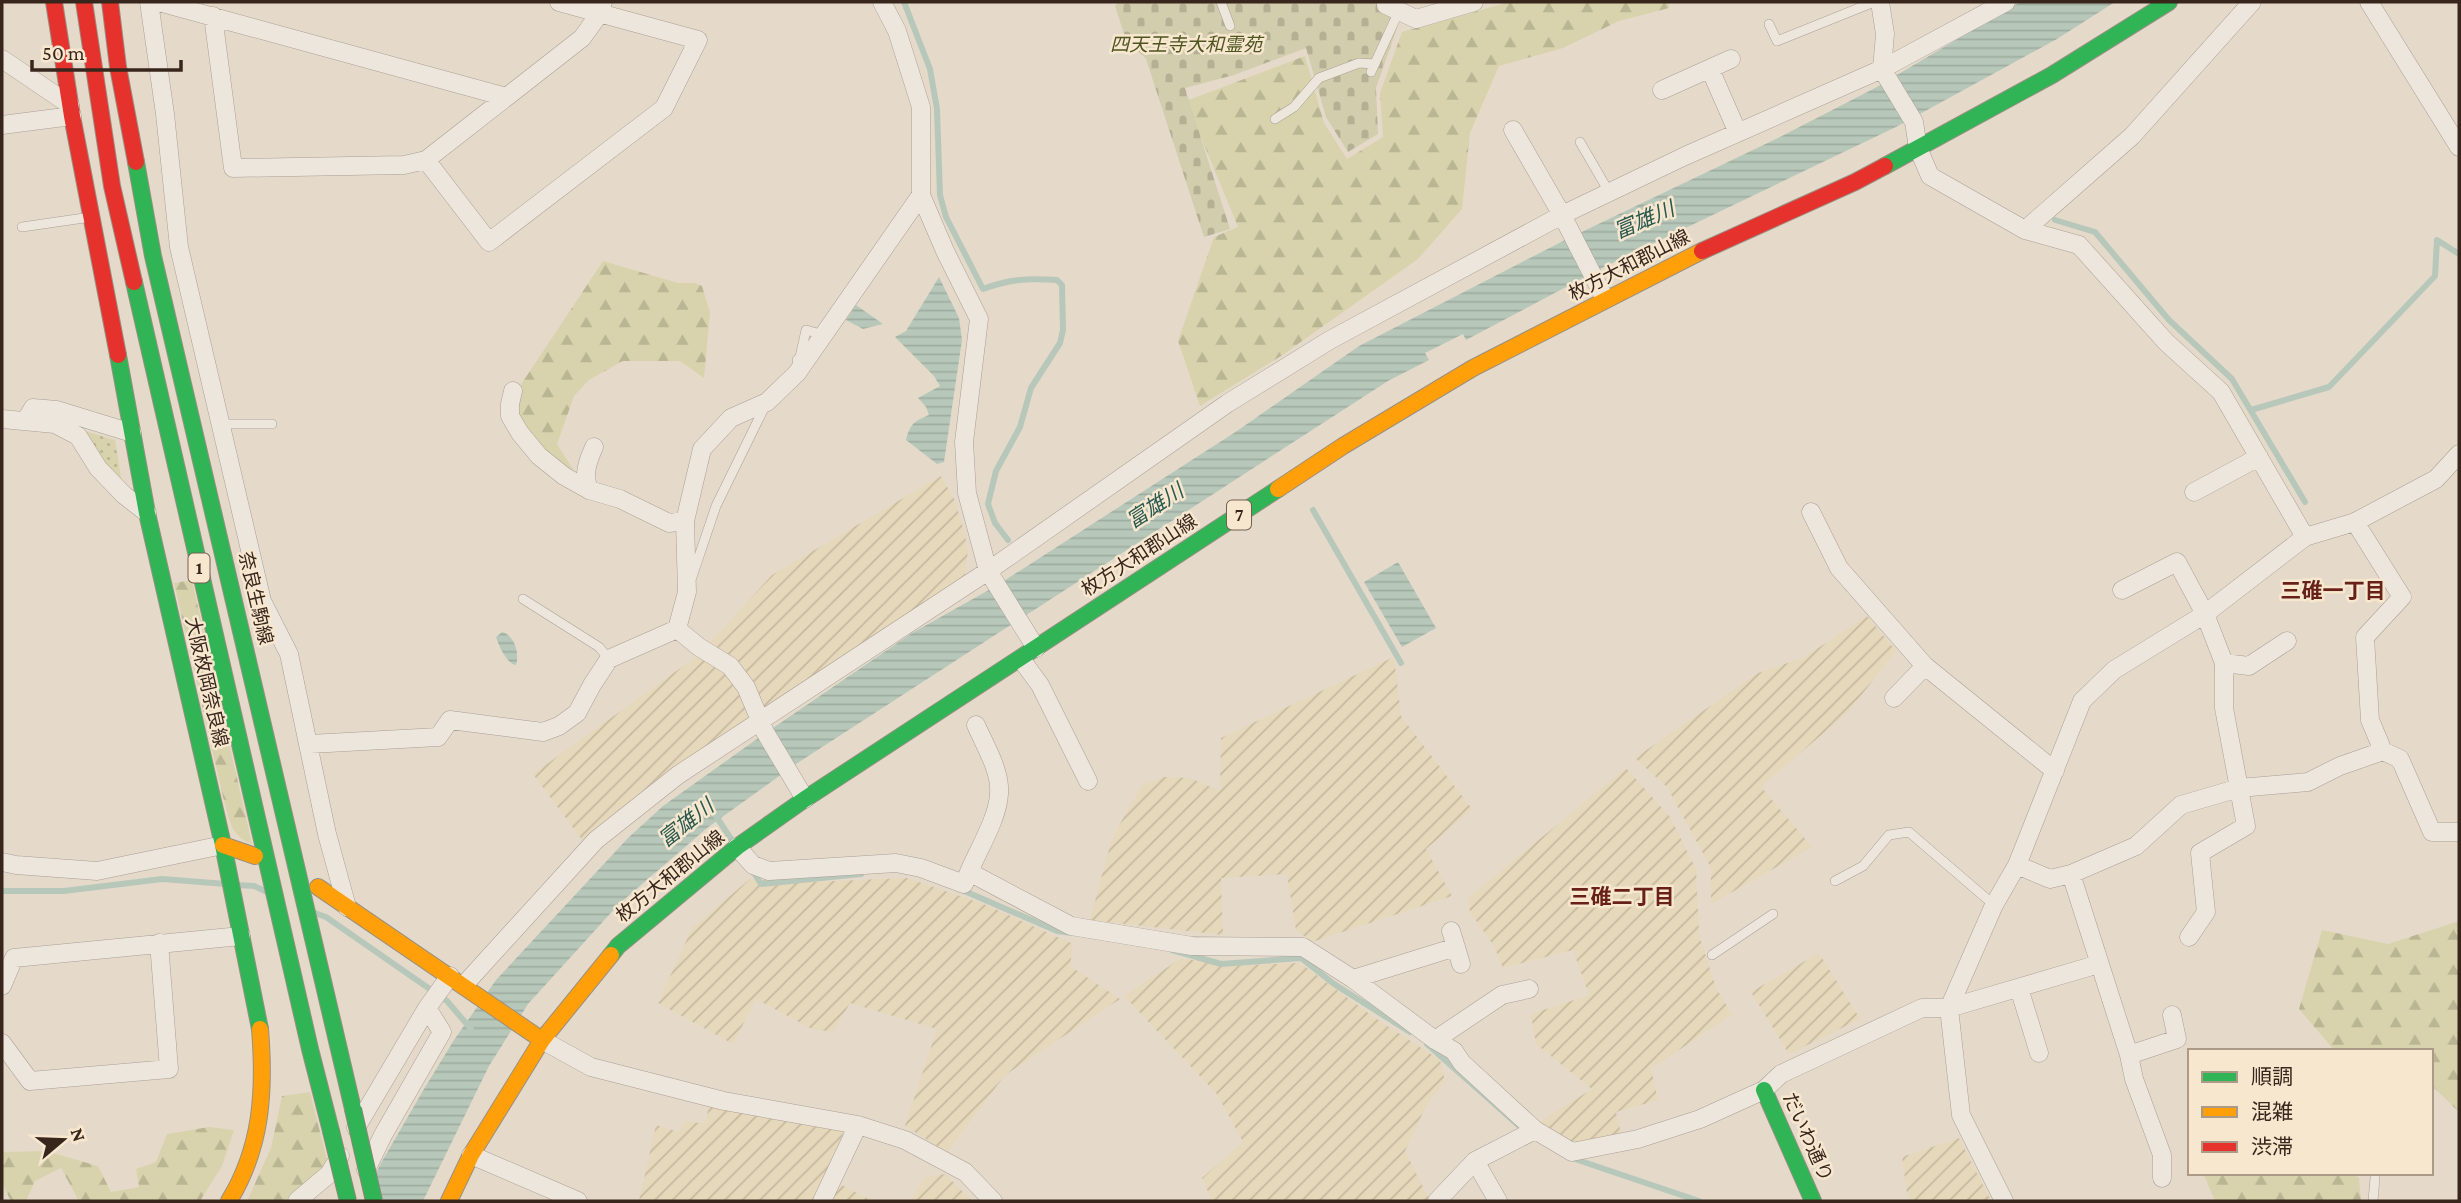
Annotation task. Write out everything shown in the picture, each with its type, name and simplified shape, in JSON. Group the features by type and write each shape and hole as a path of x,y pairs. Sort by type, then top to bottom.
{"main road":[{"name":"大阪枚岡奈良線","path":"54,2 71,111 147,513 223,845 260,1030 263,1086 254,1149 242,1180 229,1201"},
{"name":"1","path":"84,2 112,186 297,995 349,1201"},
{"name":"奈良生駒線","path":"110,2 118,67 153,256 374,1201"},
{"name":"枚方大和郡山線","path":"449,1201 471,1155 542,1040 618,946 737,847 805,799 1343,446 1473,368 1695,254 1855,182 2052,75 2169,2"},
{"path":"223,845 255,856"},
{"path":"318,887 542,1040"},
{"name":"だいわ通り","path":"1764,1090 1814,1201"}],"street":[{"path":"149,2 165,114 179,247 262,601 289,654 327,834 347,907"},
{"path":"159,2 506,97"},
{"path":"426,160 489,242 664,108 698,40 601,7 559,2"},
{"path":"882,2 897,31 920,107 921,195 979,319 964,442 967,493 992,579 1036,648"},
{"path":"1393,6 1416,19 1474,2"},
{"path":"1881,2 1885,34 1882,69 1914,122 1918,148 1930,176 2025,230 2079,245 2166,342 2221,392 2305,537"},
{"path":"297,1201 329,1174 427,1008 596,840 678,775 763,727 992,579 1228,403 1319,347 1562,215 1882,69 2006,2"},
{"path":"2025,230 2132,136 2252,2"},
{"path":"2369,2 2459,146"},
{"path":"213,16 233,167 404,164 426,160 582,38 601,7"},
{"path":"2,59 71,111"},
{"path":"1662,90 1731,60"},
{"path":"1710,69 1738,133"},
{"path":"2,125 71,111"},
{"path":"1513,130 1562,215 1605,299"},
{"path":"677,629 687,592 685,521 702,449 731,418 767,402 797,373 921,195"},
{"path":"513,391 510,416 520,433 539,456 564,476 589,490 620,499 669,523 685,521"},
{"path":"26,420 33,408 57,410 132,433"},
{"path":"2,419 55,424 78,436 98,468 124,495 147,513"},
{"path":"589,490 586,466 594,447"},
{"path":"2004,1201 1961,1115 1949,1008 1994,905 2017,865 2082,701 2114,670 2206,614 2305,537 2355,522 2435,479 2459,454"},
{"path":"2194,492 2259,457"},
{"path":"1811,512 1839,568 1925,667 2055,771"},
{"path":"2355,522 2402,597 2365,636 2370,720 2383,751 2400,759 2432,832 2459,832"},
{"path":"2122,590 2177,562 2206,614 2224,663 2224,708 2246,826 2200,853 2206,912 2189,937"},
{"path":"310,744 438,737 450,720 543,732 577,713 609,659 677,629"},
{"path":"677,629 730,666 746,687 763,727 805,799"},
{"path":"2224,663 2249,666 2287,641"},
{"path":"1021,659 1040,685 1088,781"},
{"path":"1894,698 1925,667"},
{"path":"737,847 752,865 769,871 896,863 921,868 964,884 995,812 1000,793 993,763 976,725"},
{"path":"2017,865 2050,879 2071,874 2136,846 2181,805 2239,788 2308,782 2340,766 2383,751"},
{"path":"2,862 97,871 223,845"},
{"path":"969,872 1071,926 1192,946 1303,947 1454,1051 1462,1063 1535,1130 1572,1152 1638,1139 1699,1119 1764,1090 1781,1074 1922,1008 1949,1008 2099,964"},
{"path":"2071,874 2129,1055 2134,1079 2162,1155 2162,1178"},
{"path":"2,986 13,958 241,936"},
{"path":"2,1043 30,1081 169,1069 159,943"},
{"path":"1353,979 1456,947"},
{"path":"2019,988 2039,1053"},
{"path":"1435,1040 1502,995 1529,989"},
{"path":"349,1201 442,1032 427,1008"},
{"path":"2129,1055 2177,1039 2172,1015"},
{"path":"542,1040 591,1067 724,1101 858,1125 905,1140 965,1172 993,1201"},
{"path":"822,1201 858,1125"},
{"path":"1437,1201 1475,1161 1535,1130"},
{"path":"471,1155 578,1201"},
{"path":"1475,1161 1497,1201"}],"lane":[{"path":"1220,2 1230,26"},
{"path":"1769,24 1777,41 1874,2"},
{"path":"1275,119 1294,107 1319,78 1359,63 1373,68 1393,6"},
{"path":"1580,142 1609,192"},
{"path":"22,227 93,217"},
{"path":"773,383 787,373 800,357 806,330 824,335"},
{"path":"687,592 716,506 767,402"},
{"path":"222,424 272,424"},
{"path":"523,599 599,647 609,659"},
{"path":"1835,881 1863,866 1889,835 1909,832 1994,905"},
{"path":"1712,955 1773,914"},
{"path":"2373,1201 2375,1178"}],"shaded area":[{"path":"941,476 955,501 964,531 968,550 964,582 768,710 763,709 708,645 772,575"},
{"path":"1867,616 1896,651 1849,711 1761,787 1812,847 1711,904 1711,868 1667,787 1635,758 1758,673 1803,658"},
{"path":"700,654 739,682 751,716 583,841 533,774"},
{"path":"1394,657 1401,716 1472,809 1426,849 1452,896 1312,942 1296,930 1287,874 1221,878 1223,935 1090,920 1112,838 1142,785 1164,777 1190,778 1220,791 1221,738"},
{"path":"1626,768 1670,817 1696,869 1699,935 1716,988 1732,1014 1651,1069 1658,1100 1616,1112 1622,1137 1574,1146 1536,1124 1592,1089 1536,1044 1531,1014 1589,995 1573,950 1503,968 1494,946 1470,912 1468,898"},
{"path":"907,878 986,905 1073,944 1070,966 1120,999 1005,1075 947,1152 905,1126 937,1029 850,1003 833,1032 812,1029 756,999 733,1044 658,1003 692,928 750,879 811,882"},
{"path":"1819,953 1860,1019 1789,1054 1751,992"},
{"path":"1180,959 1247,965 1300,963 1375,1018 1440,1060 1445,1081 1426,1106 1405,1151 1429,1199 1212,1201 1202,1178 1243,1142 1217,1094 1124,996"},
{"path":"710,1102 845,1129 825,1176 872,1201 639,1201 656,1125 679,1132 685,1121 705,1124"},
{"path":"1959,1138 1991,1201 1908,1201 1902,1157"},
{"path":"945,1174 972,1201 910,1201 925,1177"}],"green space":[{"name":"四天王寺大和霊苑","path":"1118,2 1402,2 1396,31 1376,88 1378,134 1348,152 1326,117 1306,48 1234,75 1185,88 1230,229 1204,237 1146,59 1125,37 1115,6"},
{"path":"1509,2 1669,2 1669,8 1619,21 1563,48 1499,66 1470,133 1462,209 1418,259 1281,356 1200,406 1178,341 1214,237 1238,227 1186,101 1305,56 1324,123 1347,159 1383,137 1380,93 1402,32"},
{"path":"603,261 678,283 695,283 702,286 710,312 704,378 680,361 623,361 589,380 574,396 557,444 581,482 565,472 519,425 516,392"},
{"path":"85,431 115,440 122,484 99,460"},
{"path":"192,580 252,844 239,836 229,819 174,583"},
{"path":"2459,921 2459,1112 2433,1087 2433,1049 2333,1049 2299,1009 2322,930 2388,944"},
{"path":"310,1092 328,1164 285,1201 247,1201 271,1148 282,1096"},
{"path":"209,1127 234,1130 222,1166 200,1201 79,1201 61,1168 35,1181 26,1201 11,1201 2,1184 2,1152 46,1151 98,1166 111,1192 139,1187 136,1169 156,1162 167,1134"},
{"path":"2204,1175 2354,1175 2359,1178 2361,1201 2215,1201"}],"water":[{"name":"富雄川","path":"2020,2 2115,2 2057,39 1896,127 1602,268 1466,340 1463,334 1425,353 1429,360 1388,381 796,764 707,828 619,904 528,1004 489,1066 423,1201 363,1201 381,1163 424,1089 496,980 628,838 663,806 912,633 996,586 1237,431 1359,346 1565,240 1778,138 1875,88"},
{"path":"939,277 959,318 962,340 944,462 937,464 906,440 913,424 929,415 918,398 940,386 934,376 895,337 906,331"},
{"path":"856,305 883,324 863,329 846,320"},
{"path":"1398,562 1436,628 1402,647 1364,582"},
{"path":"502,632 510,637 515,645 516,665 506,658 499,645 496,637"}],"waterway":[{"path":"904,2 930,69 937,109 940,195 946,217 983,289 1028,279 1057,280 1062,285 1063,330 1060,343 1031,388 1020,427 996,471 988,504 995,523 1008,540"},
{"path":"2055,220 2095,232 2169,320 2232,379 2305,502"},
{"path":"2251,410 2329,387 2435,276 2437,240 2459,254"},
{"path":"1313,510 1401,663"},
{"name":"富雄川","path":"714,813 733,842"},
{"path":"751,868 761,884 861,874"},
{"path":"2,891 64,891 162,879 226,884"},
{"path":"237,885 254,886 267,892"},
{"path":"962,890 1057,931 1072,933"},
{"path":"315,913 326,917 447,1001 471,1029"},
{"path":"1172,950 1221,964 1301,958 1334,984 1410,1032"},
{"path":"1427,1044 1526,1132"},
{"path":"1569,1157 1699,1201"}],"traffic: fast":[{"path":"1885,166 2052,75 2169,2"},
{"path":"136,162 153,256 353,1109"},
{"path":"134,282 331,1131"},
{"path":"118,355 147,513 223,845 260,1029"},
{"path":"611,955 618,946 737,847 805,799 1278,489"},
{"path":"1764,1090 1813,1201"},
{"path":"353,1109 374,1201"},
{"path":"331,1131 348,1201"}],"traffic: slow":[{"path":"1278,489 1343,446 1473,368 1702,251"},
{"path":"223,845 255,856"},
{"path":"318,887 542,1040"},
{"path":"449,1201 471,1155 542,1040 611,955"},
{"path":"229,1201 248,1160 259,1118 262,1074 260,1029"}],"traffic: jam":[{"path":"54,2 72,116 118,355"},
{"path":"84,2 112,186 134,282"},
{"path":"110,2 118,67 136,162"},
{"path":"1702,251 1885,166"}],"district":[{"name":"三碓一丁目","path":"2333,591"},
{"name":"三碓二丁目","path":"1622,897"}]}
